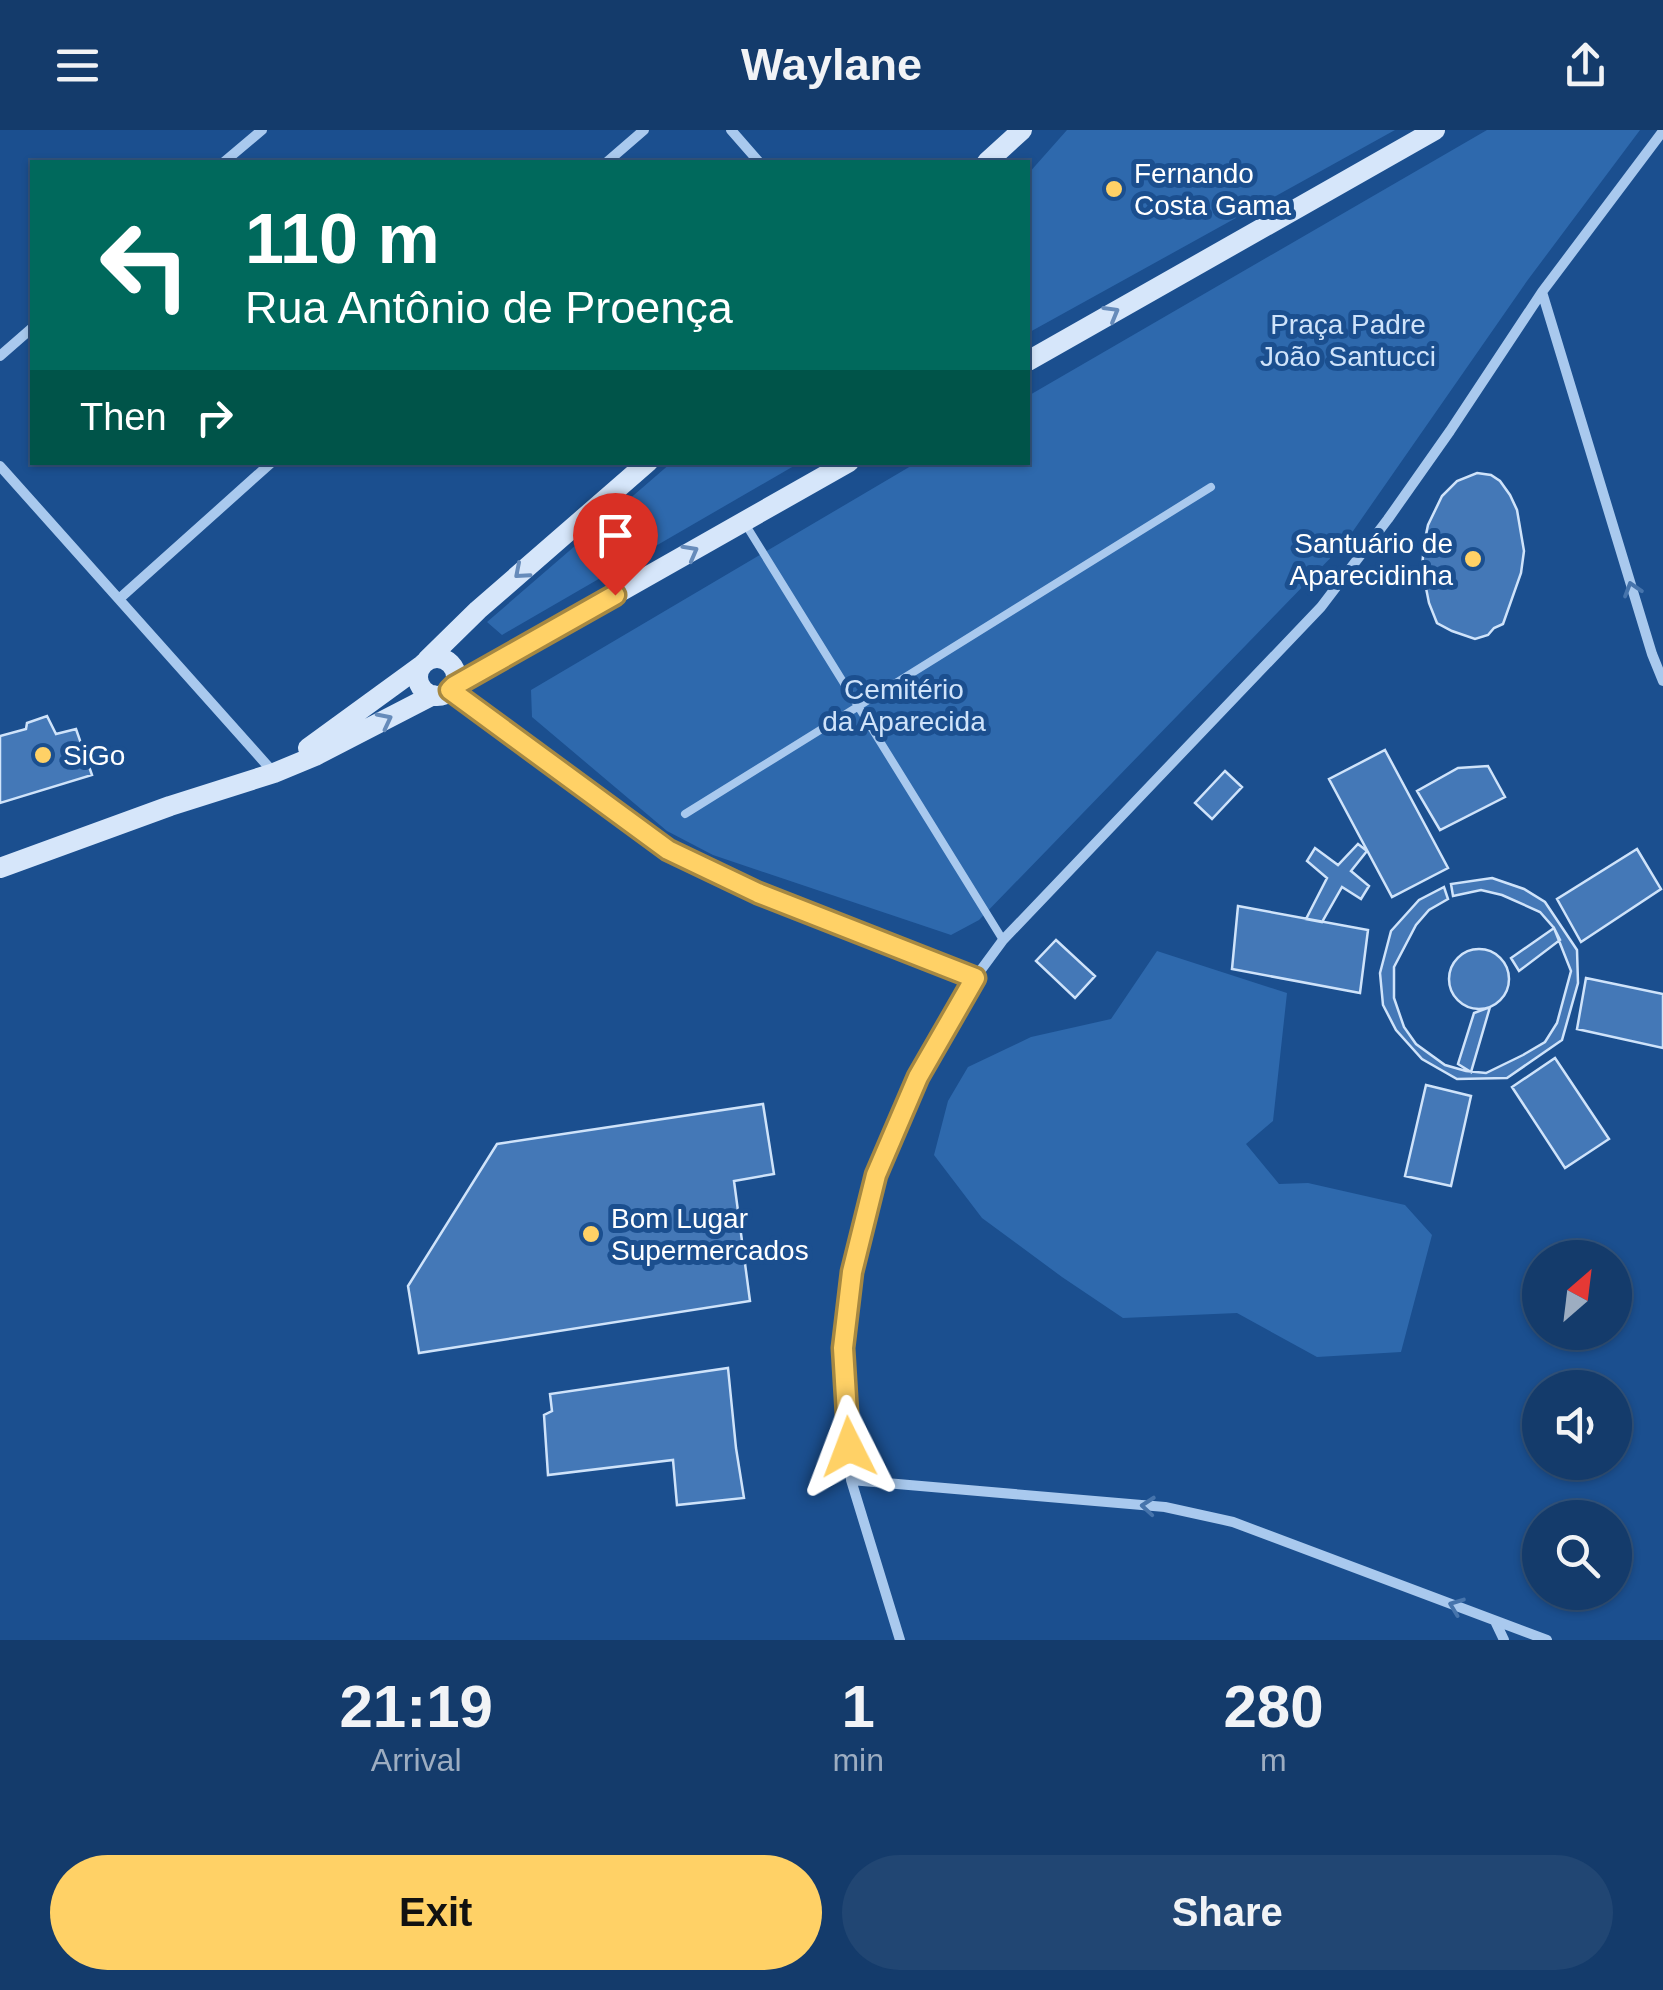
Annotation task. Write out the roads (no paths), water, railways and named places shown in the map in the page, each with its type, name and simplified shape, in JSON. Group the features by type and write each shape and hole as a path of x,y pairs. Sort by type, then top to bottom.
{"street":[{"path":"226,160 262,130"},
{"path":"609,160 644,130"},
{"path":"731,130 756,160"},
{"path":"989,160 1022,130"},
{"path":"1030,360 1435,130"},
{"path":"900,1640 851,1480 843,1348 856,1256 876,1175 918,1077 975,978 1003,940 1321,608 1419,476 1542,292 1663,132"},
{"path":"1542,292 1663,681"},
{"path":"0,356 30,330"},
{"path":"119,599 269,465"},
{"path":"274,773 424,663 478,610 645,465"},
{"path":"0,868 315,756 445,691 844,465"},
{"path":"0,466 274,773"},
{"path":"445,691 456,674 450,663 440,658 424,663 418,676 422,688 445,691 668,850 758,893 975,978"},
{"path":"851,1480 1164,1507 1233,1522 1547,1640"},
{"path":"1495,1621 1504,1640"}],"lane":[{"path":"685,814 1211,487"},
{"path":"744,522 1003,940"}],"place":[{"name":"Fernando Costa Gama","path":"1114,189"},
{"name":"Santuário de Aparecidinha","path":"1473,559"},
{"name":"SiGo","path":"43,755"},
{"name":"Bom Lugar Supermercados","path":"591,1234"}],"park label":[{"name":"Praça Padre João Santucci","path":"1348,340"},
{"name":"Cemitério da Aparecida","path":"904,705"}]}
